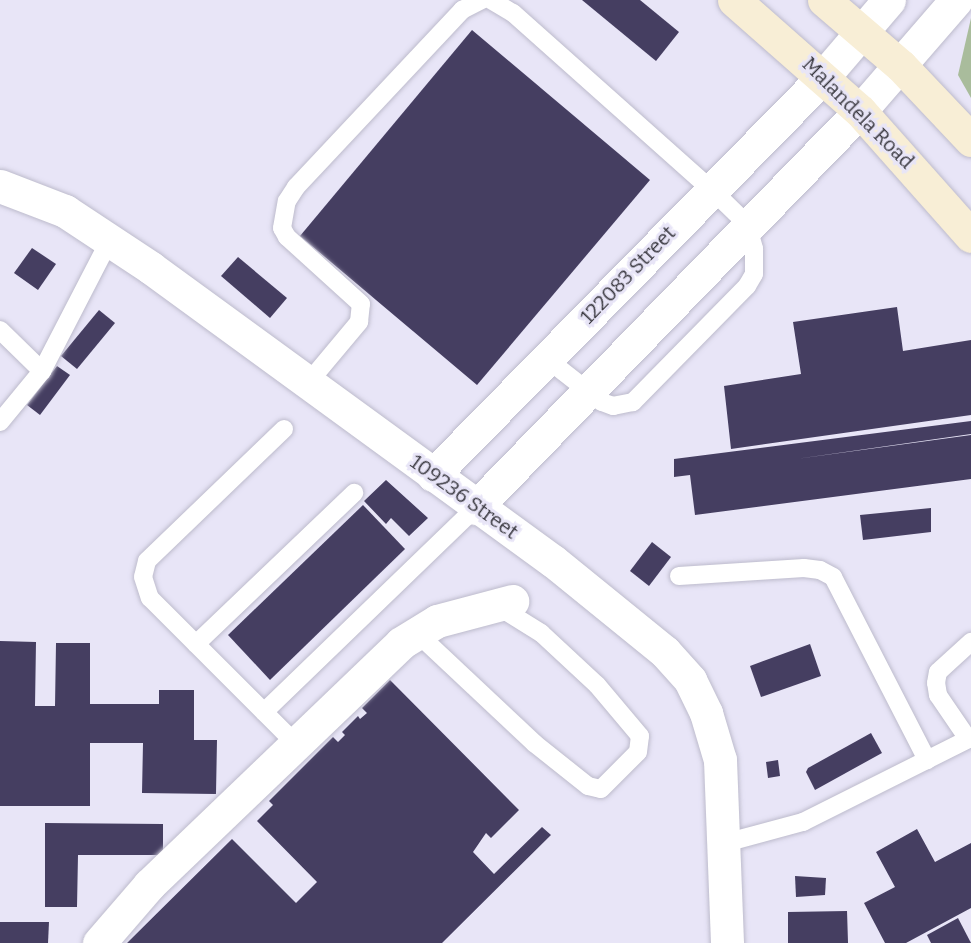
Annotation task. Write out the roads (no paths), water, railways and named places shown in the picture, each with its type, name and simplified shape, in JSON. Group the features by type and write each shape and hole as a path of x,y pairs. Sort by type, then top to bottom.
{"main road":[{"name":"Malandela Road","path":"734,0 824,76 860,111 971,236"},
{"path":"824,0 901,66 969,136"}],"street":[{"name":"122083 Street","path":"433,476 824,76 889,0"},
{"path":"475,508 747,224 860,111 956,0"},
{"name":"109236 Street","path":"0,186 65,211 110,241 308,383 630,621 690,680 706,713 720,760 728,943"},
{"path":"99,943 149,885 401,643 437,621 504,603"}],"lane":[{"path":"308,383 359,322 361,304 287,237 282,228 287,201 296,187 462,10 482,0"},
{"path":"491,0 513,13 712,190 747,224 754,249 754,274 735,300 633,402 612,406 585,392 548,359"},
{"path":"0,422 42,371 110,241"},
{"path":"0,330 42,371"},
{"path":"284,429 147,561 143,587 196,644 296,744"},
{"path":"196,644 354,493"},
{"path":"264,712 475,508"},
{"path":"679,576 804,568 820,570 833,577 927,760"},
{"path":"417,633 534,743 588,786 601,789 638,752 640,736 597,686 541,633 504,603"},
{"path":"725,843 803,822 969,738 938,695 936,683 938,672 971,642"}]}
